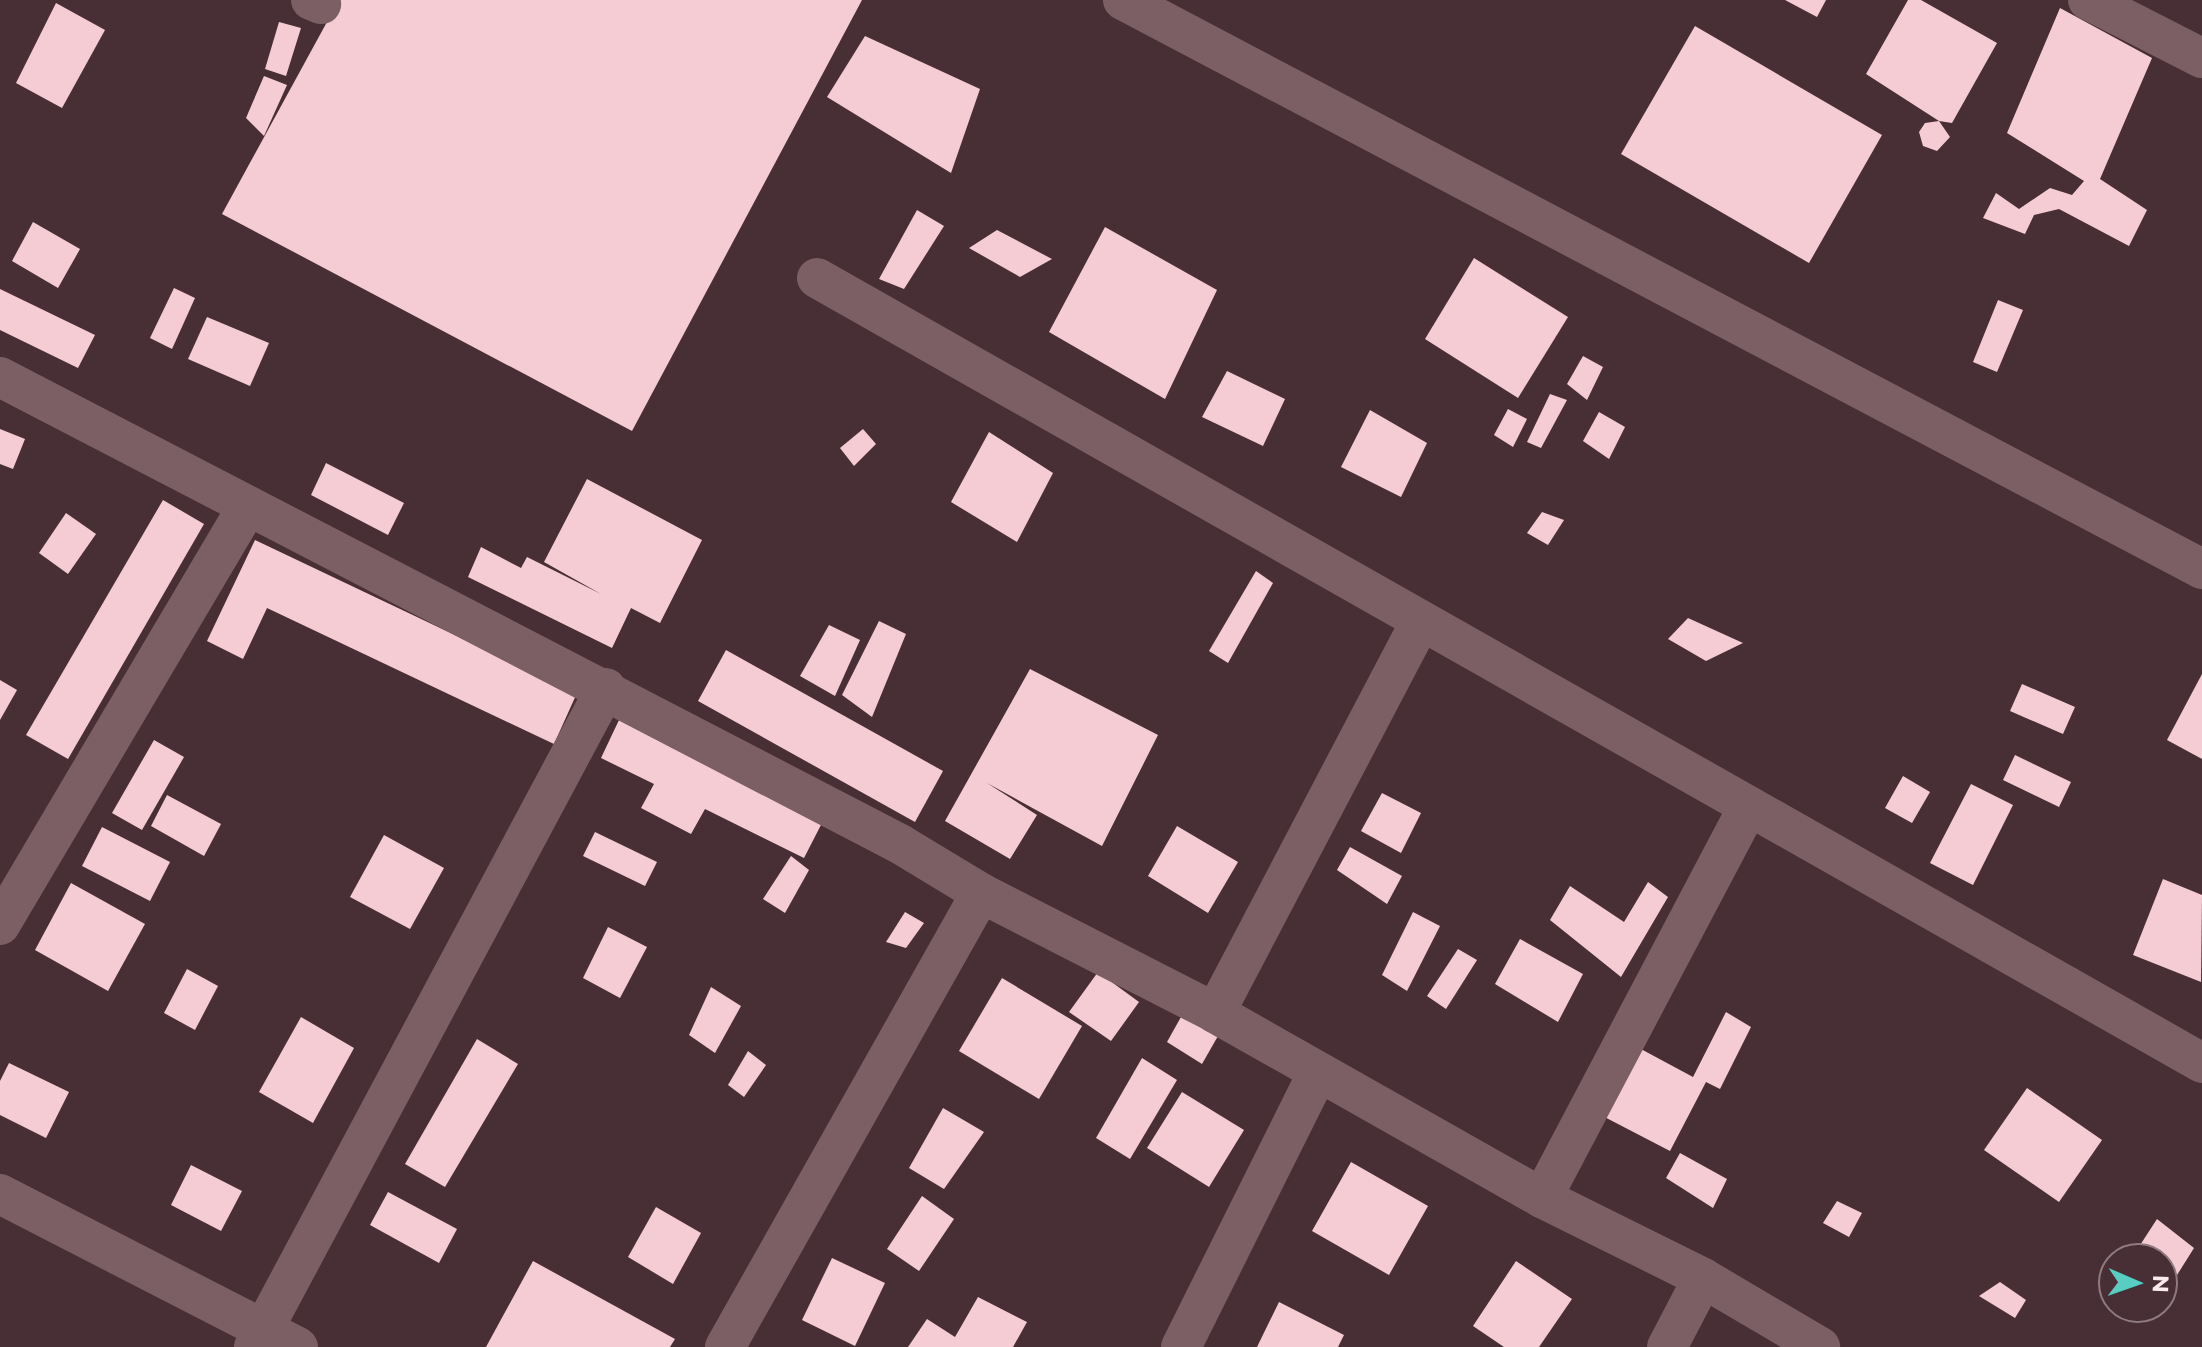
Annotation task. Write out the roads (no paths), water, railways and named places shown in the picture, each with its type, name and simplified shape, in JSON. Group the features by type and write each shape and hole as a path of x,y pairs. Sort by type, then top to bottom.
{"street":[{"path":"1123,0 2202,569"},
{"path":"2088,0 2202,58"},
{"path":"817,278 2202,1063"},
{"path":"0,377 606,688 900,844 981,893 1215,1013 1317,1074 1542,1198 1703,1278 1820,1347"},
{"path":"0,925 248,506"},
{"path":"1215,1013 1421,621"},
{"path":"0,1194 272,1341 606,688"},
{"path":"1542,1198 1749,806"},
{"path":"725,1347 981,893"},
{"path":"1181,1347 1317,1074"},
{"path":"1667,1347 1703,1278"}]}
